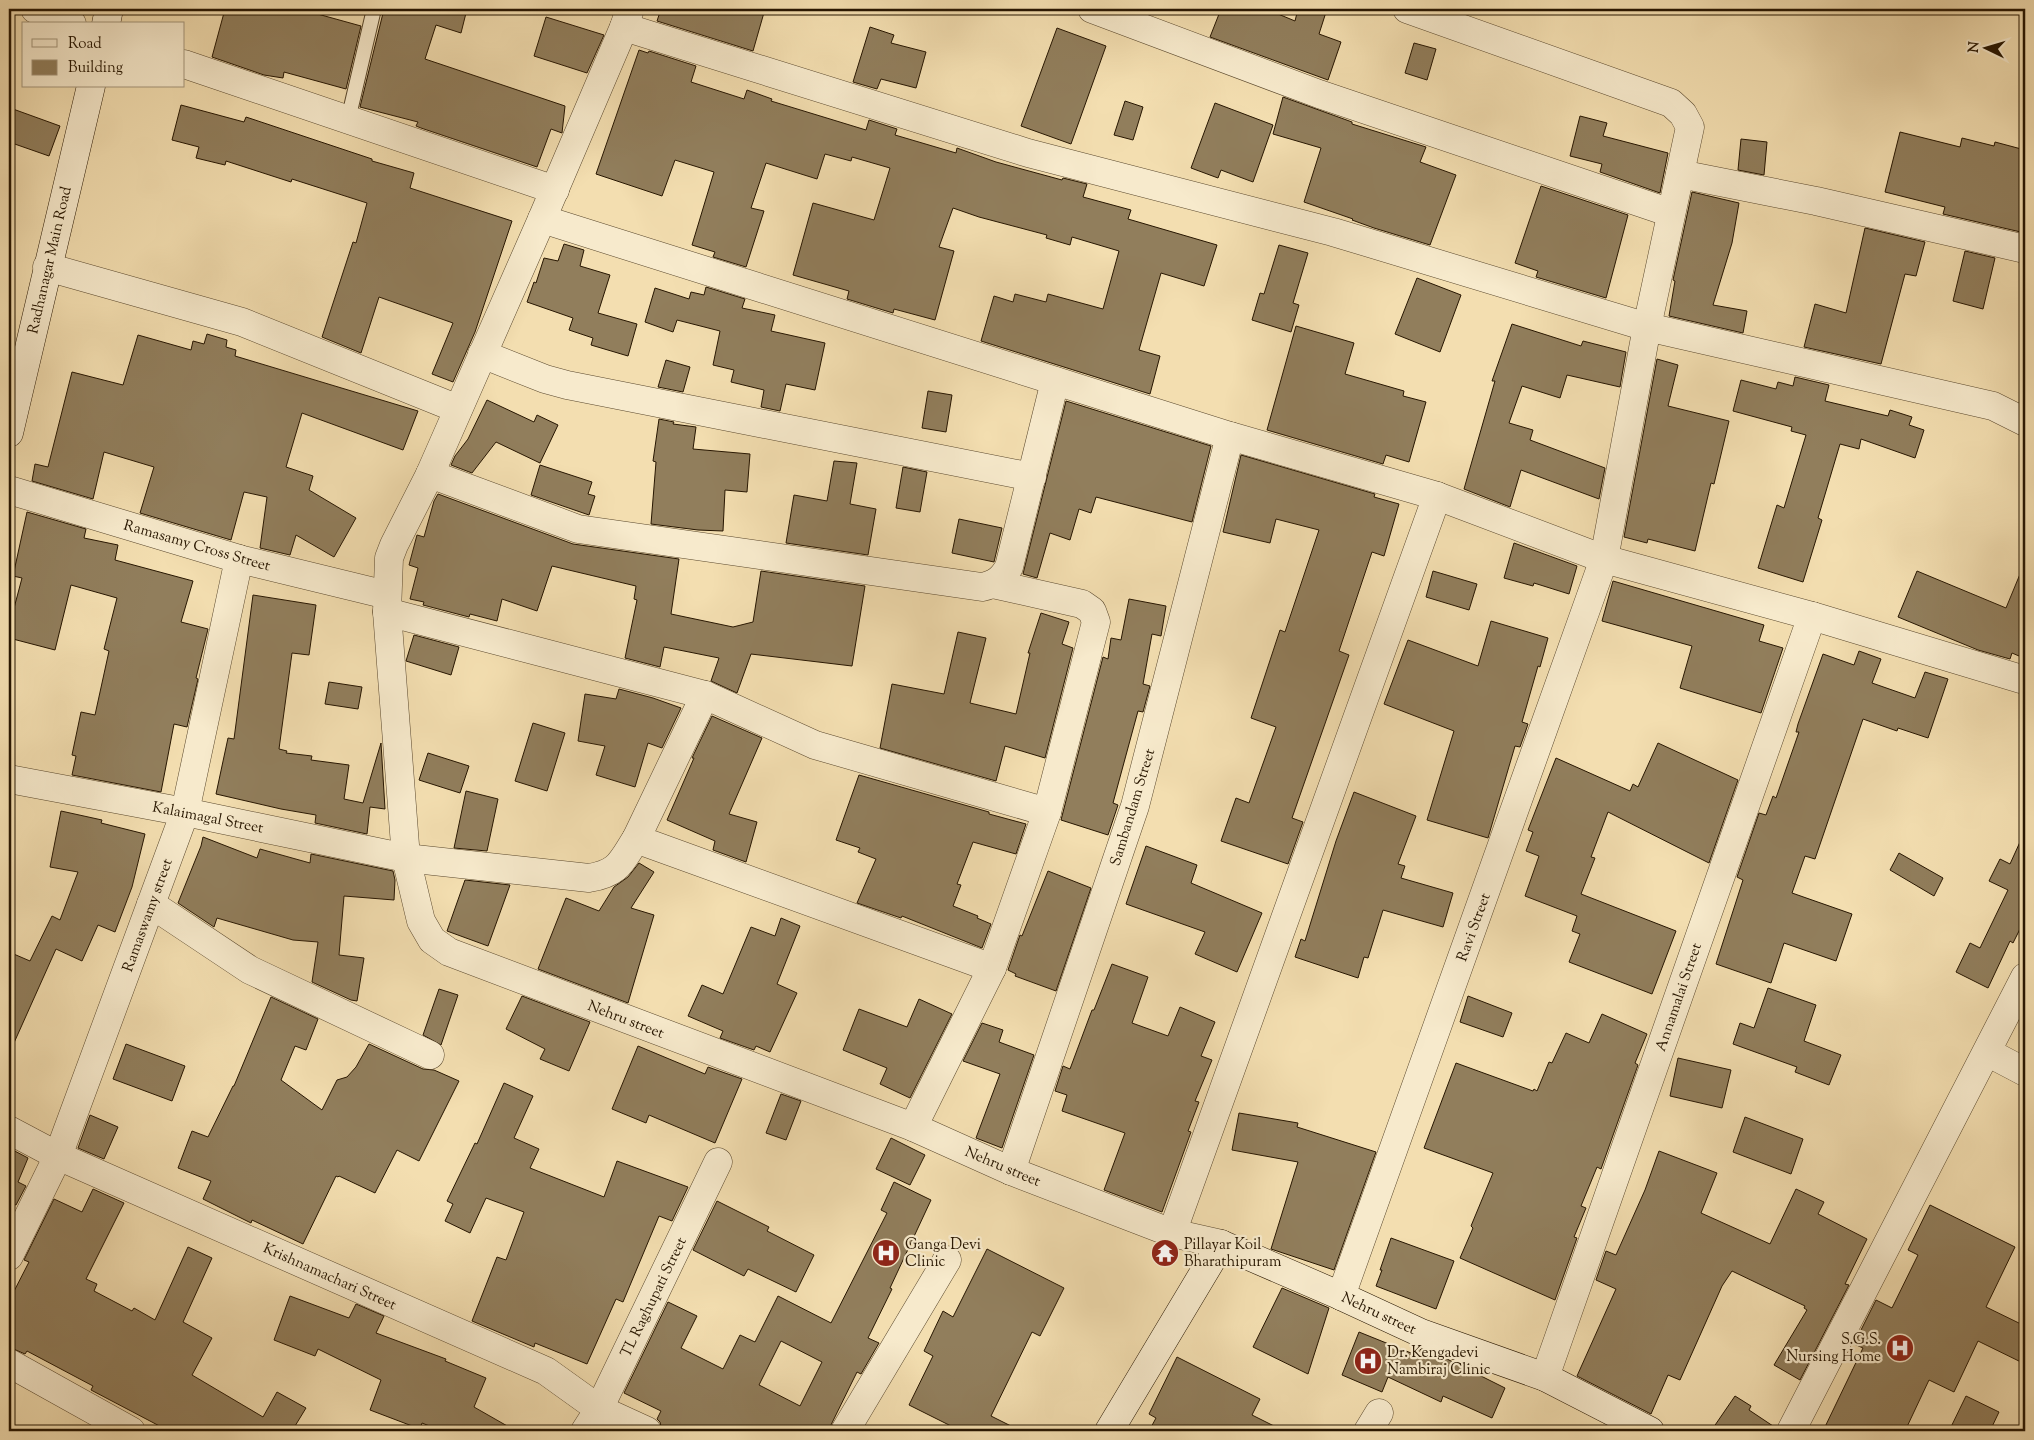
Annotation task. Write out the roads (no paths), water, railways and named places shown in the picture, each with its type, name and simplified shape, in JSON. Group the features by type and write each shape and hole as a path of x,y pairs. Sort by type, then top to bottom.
{"street":[{"path":"35,9 67,22"},
{"path":"106,22 109,9"},
{"path":"1092,9 1319,94 1671,213"},
{"name":"Ravi Street","path":"1342,1296 1604,559 1647,327 1690,126 1683,114 1671,104 1407,9"},
{"path":"627,18 1028,153 1333,232 1647,327 1993,406 2025,422"},
{"name":"Nehru street","path":"627,18 555,190 430,474 389,558 387,604 406,858 421,921 432,940 449,952 913,1127 1011,1171 1172,1233 1221,1244 1342,1296 1421,1333 1545,1377 1650,1431"},
{"path":"185,64 555,190"},
{"name":"Radhanagar Main Road","path":"9,433 47,267 92,88"},
{"path":"1680,174 1816,201 2025,249"},
{"path":"542,219 1230,436 1437,496 1604,559 1812,616 2021,679"},
{"path":"47,267 242,322 458,409"},
{"path":"482,354 545,379 567,385 1032,476"},
{"path":"430,474 578,529 982,587 993,584 1003,578 1009,567 1056,381"},
{"name":"Sambandam Street","path":"1011,1171 1135,806 1230,436"},
{"name":"Ramasamy Cross Street","path":"9,490 387,604 705,694 815,745 1047,812"},
{"path":"1172,1233 1437,496"},
{"name":"Ramaswamy street","path":"9,1256 58,1156 185,812 240,559"},
{"path":"913,1127 992,968 1047,812 1096,622 1092,611 1082,604 993,584"},
{"name":"Annamalai Street","path":"1545,1377 1812,616"},
{"name":"Kalaimagal Street","path":"9,779 185,812 406,858 589,878 605,876 618,868 636,839 705,694"},
{"path":"636,839 992,968"},
{"path":"151,904 250,970 430,1055"},
{"path":"1791,1431 2025,977"},
{"path":"1987,1052 2025,1072"},
{"name":"Krishnamachari Street","path":"9,1130 58,1156 546,1371 592,1420 647,1431"},
{"name":"TL Raghupati Street","path":"592,1420 718,1162"},
{"path":"1108,1431 1221,1244"},
{"path":"845,1431 947,1260"},
{"path":"9,1363 132,1431"}],"lane":[{"path":"348,120 374,9"}],"place":[{"name":"Ganga Devi Clinic","path":"886,1253"},
{"name":"Pillayar Koil Bharathipuram","path":"1165,1253"},
{"name":"S.G.S. Nursing Home","path":"1900,1348"},
{"name":"Dr. Kengadevi Nambiraj Clinic","path":"1368,1361"}]}
